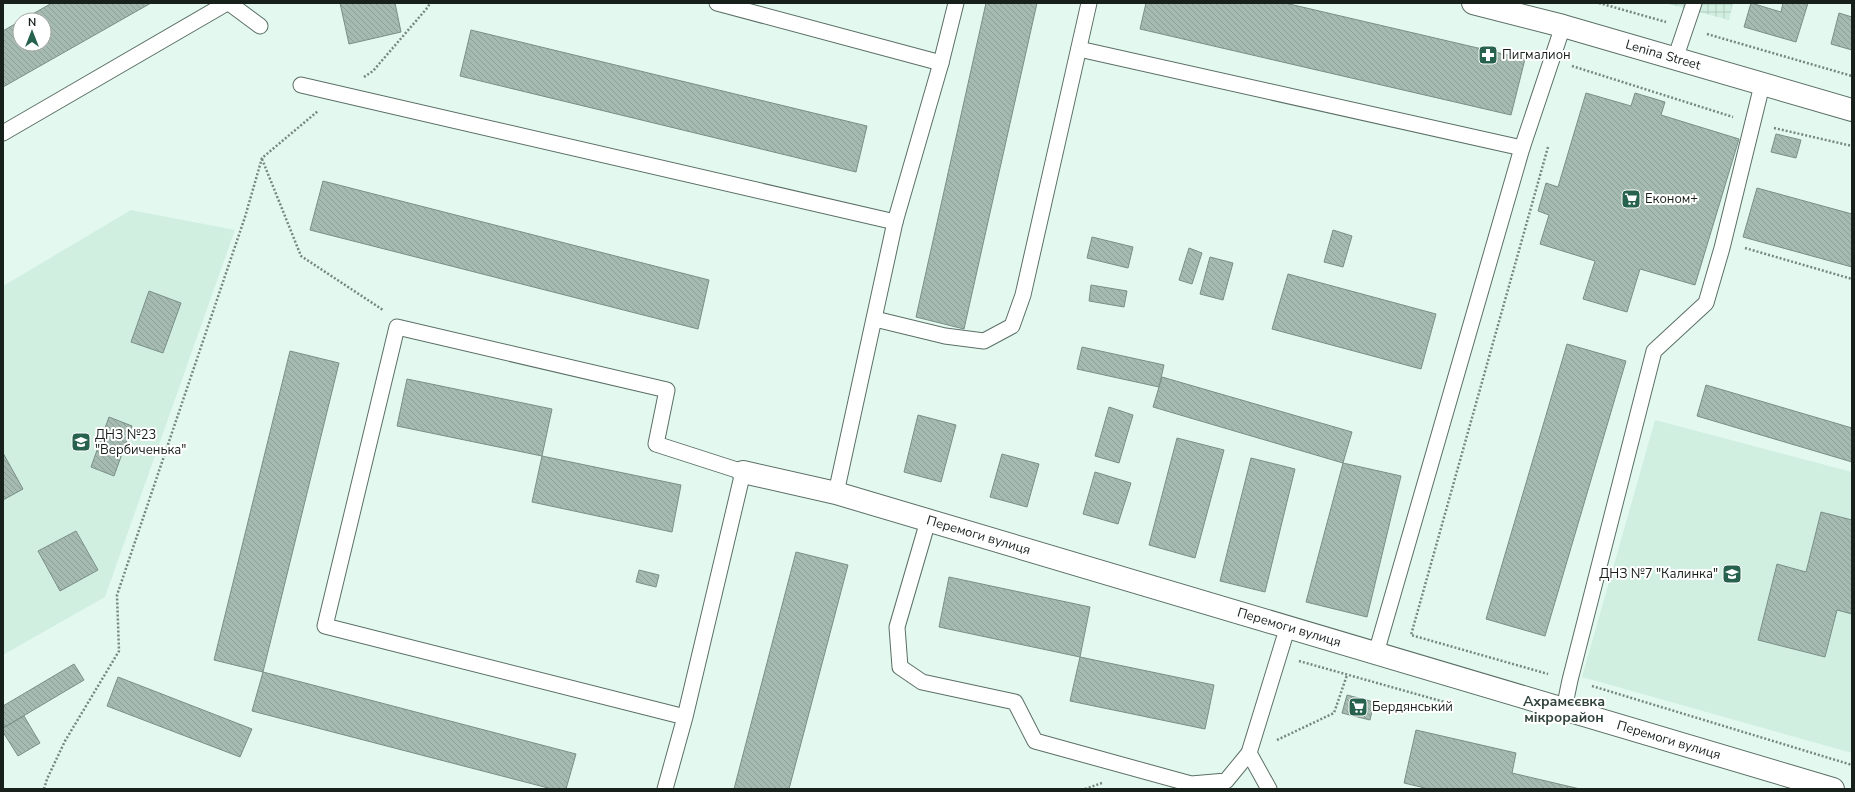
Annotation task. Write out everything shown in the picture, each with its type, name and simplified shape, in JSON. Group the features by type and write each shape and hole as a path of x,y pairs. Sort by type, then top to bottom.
{"street":[{"name":"Lenina Street","path":"1472,3 1562,26 1852,110"},
{"name":"Перемоги вулиця","path":"743,472 836,493 1376,652 1833,789"}],"lane":[{"path":"3,133 228,3 260,26"},
{"path":"717,3 941,63"},
{"path":"836,493 895,222 941,63 956,3"},
{"path":"875,319 945,336 984,341 1012,326 1022,295 1089,3"},
{"path":"1675,59 1694,3"},
{"path":"1376,652 1522,148 1562,26"},
{"path":"1079,49 1522,148"},
{"path":"301,85 895,222"},
{"path":"1564,709 1570,680 1654,351 1706,303 1723,242 1762,85"},
{"path":"665,789 685,717 743,472 656,444 667,390 397,327 325,626 685,717"},
{"path":"928,521 897,627 900,667 922,682 1015,702 1035,741 1191,784 1226,781 1249,753 1288,626"},
{"path":"1249,753 1269,789"}],"path":[{"path":"1599,3 1852,76"},
{"path":"1568,72 1570,65 1752,123 1852,146"},
{"path":"1550,140 1411,635 1570,680 1852,765"},
{"path":"44,789 47,779 65,741 119,651 117,595 243,225 262,158 301,256 415,331"},
{"path":"1723,242 1852,278"},
{"path":"1249,753 1334,713 1347,675"}],"shaded area":[{"path":"1665,3 1733,3 1729,20"},
{"name":"ДНЗ №23 \"Вербиченька\"","path":"131,210 235,230 105,597 3,655 3,286"},
{"name":"ДНЗ №7 \"Калинка\"","path":"1655,420 1852,472 1852,753 1582,677"}],"building":[{"path":"52,3 151,3 3,87 3,31 12,26 12,52 52,52 52,12 36,12"},
{"path":"340,3 395,3 401,32 349,44"},
{"path":"986,3 1037,3 964,329 916,317"},
{"path":"1146,3 1285,3 1525,59 1511,115 1140,29"},
{"path":"1751,3 1781,12 1783,3 1808,3 1796,42 1744,27"},
{"path":"1839,13 1852,17 1852,50 1831,44"},
{"path":"471,30 867,126 856,172 460,76"},
{"name":"Економ+","path":"1586,93 1631,106 1635,93 1665,102 1661,115 1739,139 1695,285 1640,269 1627,312 1583,299 1595,261 1540,244 1549,215 1538,211 1546,183 1558,187"},
{"path":"1776,134 1801,140 1796,158 1771,152"},
{"path":"323,181 709,280 698,329 310,230"},
{"path":"1757,188 1852,214 1852,267 1743,237"},
{"path":"1333,230 1352,236 1343,267 1324,262"},
{"path":"1092,237 1133,247 1128,268 1087,258"},
{"path":"1189,248 1202,253 1192,284 1179,280"},
{"path":"1210,257 1233,263 1223,300 1200,294"},
{"path":"1288,274 1436,314 1421,369 1272,329"},
{"path":"1091,285 1127,291 1124,307 1089,301"},
{"path":"149,291 181,303 163,353 131,342"},
{"path":"1567,344 1626,361 1545,636 1486,619"},
{"path":"1082,347 1164,365 1159,387 1077,369"},
{"path":"290,351 339,363 263,672 214,660"},
{"path":"1162,377 1352,432 1343,463 1153,407"},
{"path":"407,379 552,409 542,456 397,426"},
{"path":"1706,385 1852,428 1852,462 1697,416"},
{"path":"1109,407 1133,415 1119,463 1095,456"},
{"path":"918,415 956,425 941,482 904,472"},
{"path":"109,417 132,426 114,476 91,467"},
{"path":"1177,438 1224,450 1195,558 1149,545"},
{"path":"3,453 23,489 3,500"},
{"path":"1002,454 1039,464 1027,507 990,497"},
{"path":"542,456 681,485 672,532 532,502"},
{"path":"1251,458 1295,469 1265,592 1220,581"},
{"path":"1343,463 1401,476 1367,617 1306,602"},
{"path":"1095,472 1131,483 1118,524 1083,514"},
{"path":"1821,512 1852,520 1852,614 1837,610 1825,657 1758,640 1777,564 1806,572"},
{"path":"76,531 98,570 60,591 38,551"},
{"path":"796,552 848,565 789,789 734,789"},
{"path":"639,570 659,575 656,587 636,582"},
{"path":"949,577 1090,607 1080,657 939,627"},
{"path":"1080,657 1214,685 1205,729 1070,701"},
{"path":"74,664 84,680 3,728 3,706"},
{"path":"263,672 576,754 566,789 552,789 252,711"},
{"path":"118,677 252,729 240,757 107,706"},
{"name":"Бердянський","path":"1347,695 1374,702 1370,720 1342,713"},
{"path":"24,716 40,743 18,756 3,732 3,728"},
{"path":"1416,730 1516,753 1512,773 1580,789 1429,789 1404,783"}],"place":[{"name":"Пигмалион","path":"1488,55"},
{"name":"Економ+","path":"1631,199"},
{"name":"ДНЗ №23 \"Вербиченька\"","path":"81,442"},
{"name":"ДНЗ №7 \"Калинка\"","path":"1732,574"},
{"name":"Бердянський","path":"1358,707"}],"district":[{"name":"Ахрамєєвка мікрорайон","path":"1564,710"}]}
